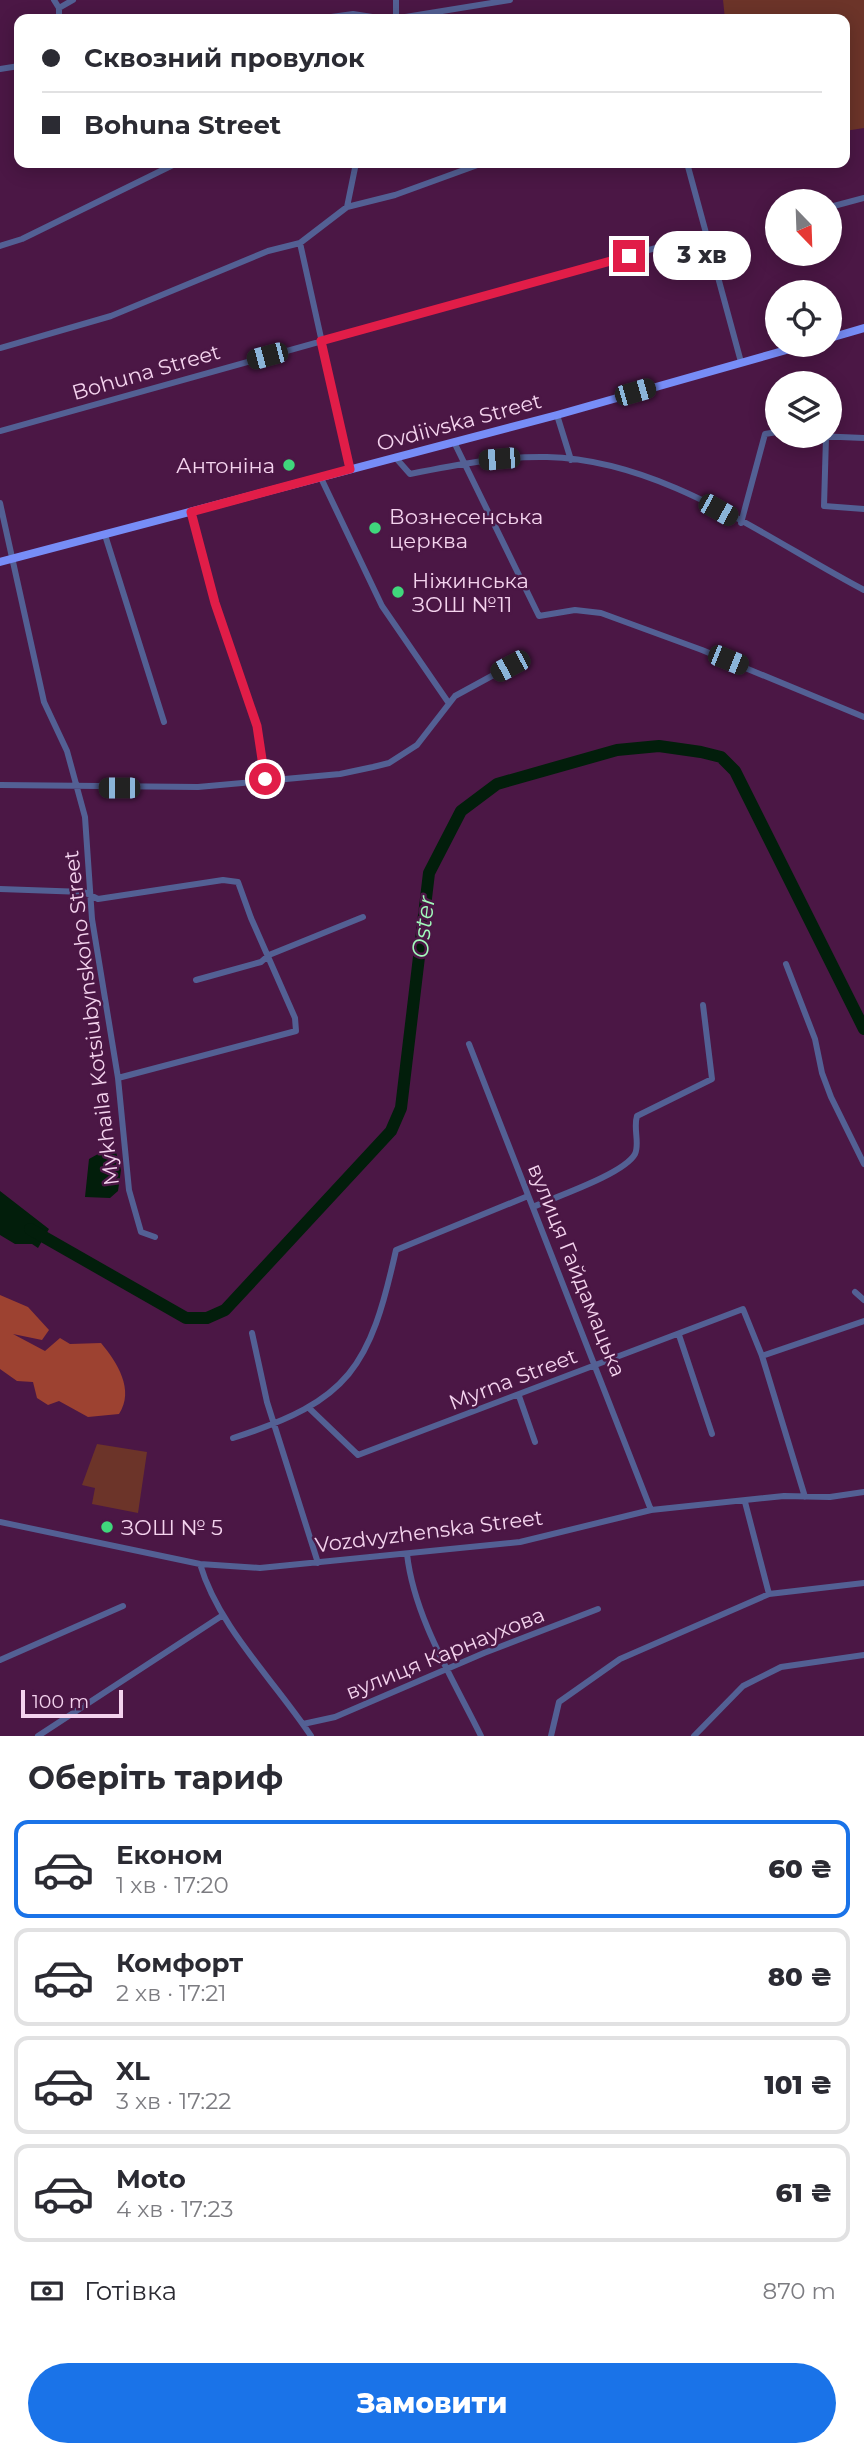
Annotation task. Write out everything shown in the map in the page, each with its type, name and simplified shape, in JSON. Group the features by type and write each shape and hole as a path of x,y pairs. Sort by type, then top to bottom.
{"main road":[{"path":"842,334 864,328"},
{"name":"Ovdiivska Street","path":"0,562 557,415 765,356"}],"street":[{"path":"54,0 59,14"},
{"path":"59,8 73,0"},
{"path":"421,14 510,0"},
{"path":"0,246 22,239 167,168"},
{"path":"347,207 355,168"},
{"path":"0,348 111,316 268,251 300,243 347,207 395,195 469,168"},
{"path":"688,168 741,362"},
{"path":"842,204 864,198"},
{"name":"Bohuna Street","path":"0,431 706,234"},
{"path":"300,243 350,469"},
{"path":"557,415 571,460"},
{"path":"741,523 765,434"},
{"path":"842,437 864,438"},
{"path":"454,442 539,616 586,610 601,613 702,650 864,717"},
{"path":"826,448 824,506 864,509"},
{"path":"395,457 410,474 463,463 515,457 571,460 648,477 695,497 864,590"},
{"path":"321,478 382,606 448,702"},
{"name":"Mykhaila Kotsiubynskoho Street","path":"0,503 44,702 62,737 85,817 92,919 118,1078 129,1190 141,1232 155,1237"},
{"path":"191,512 215,603 257,726 265,779"},
{"path":"105,535 164,722"},
{"path":"0,785 77,788 198,787 340,774 389,763 417,745 454,696 510,666"},
{"path":"0,889 84,892 91,896 111,898 223,880 238,882 295,1018 296,1031 118,1078"},
{"path":"196,980 261,962 269,955 363,917"},
{"path":"786,964 815,1039 827,1085 864,1164"},
{"path":"533,1207 613,1171 632,1158 637,1150 634,1127 637,1116 712,1079 703,1005"},
{"name":"вулиця Гайдамацька","path":"468,1044 651,1510"},
{"path":"233,1438 276,1424 309,1408 342,1384 368,1343 387,1292 396,1250 528,1196"},
{"path":"855,1293 864,1300"},
{"name":"Myrna Street","path":"309,1408 358,1455 743,1309 762,1356"},
{"path":"805,1497 762,1356 864,1321"},
{"path":"252,1333 267,1402 318,1563"},
{"path":"679,1335 698,1385 712,1434"},
{"path":"519,1396 535,1441"},
{"name":"Vozdvyzhenska Street","path":"0,1521 200,1564 244,1569 520,1542 651,1510 864,1492"},
{"path":"745,1502 769,1594"},
{"path":"407,1554 412,1585 481,1736"},
{"path":"200,1564 208,1590 223,1615 311,1736"},
{"path":"551,1736 559,1702 621,1659 769,1594 864,1583"},
{"path":"0,1660 123,1606"},
{"name":"вулиця Карнаухова","path":"303,1724 335,1717 448,1668 598,1609"},
{"path":"38,1736 223,1615"},
{"path":"694,1736 743,1686 781,1667 864,1655"}],"shaded area":[{"path":"723,0 864,0 864,128 850,130 850,14 724,14"},
{"path":"107,1149 116,1152 121,1170 118,1191 110,1198 85,1197 89,1159"},
{"path":"0,1191 49,1229 38,1248 32,1244 15,1244 0,1235"},
{"path":"0,1295 28,1307 49,1330 42,1340 13,1334 45,1351 60,1338 70,1344 101,1343 118,1367 125,1386 119,1414 88,1417 59,1401 48,1405 37,1398 33,1382 17,1381 0,1369"},
{"path":"97,1444 147,1452 138,1513 92,1504 95,1488 82,1485"}],"waterway":[{"name":"Oster","path":"30,1229 186,1318 207,1318 225,1310 391,1131 401,1108 429,873 461,811 497,784 617,750 659,746 701,752 721,757 735,771 864,1029"}],"place":[{"name":"Антоніна","path":"289,465"},
{"name":"Вознесенська церква","path":"375,528"},
{"name":"Ніжинська ЗОШ №11","path":"398,592"},
{"name":"ЗОШ № 5","path":"107,1527"}],"route":[{"path":"265,779 257,726 215,603 191,512 350,469 321,341 629,256"}]}
